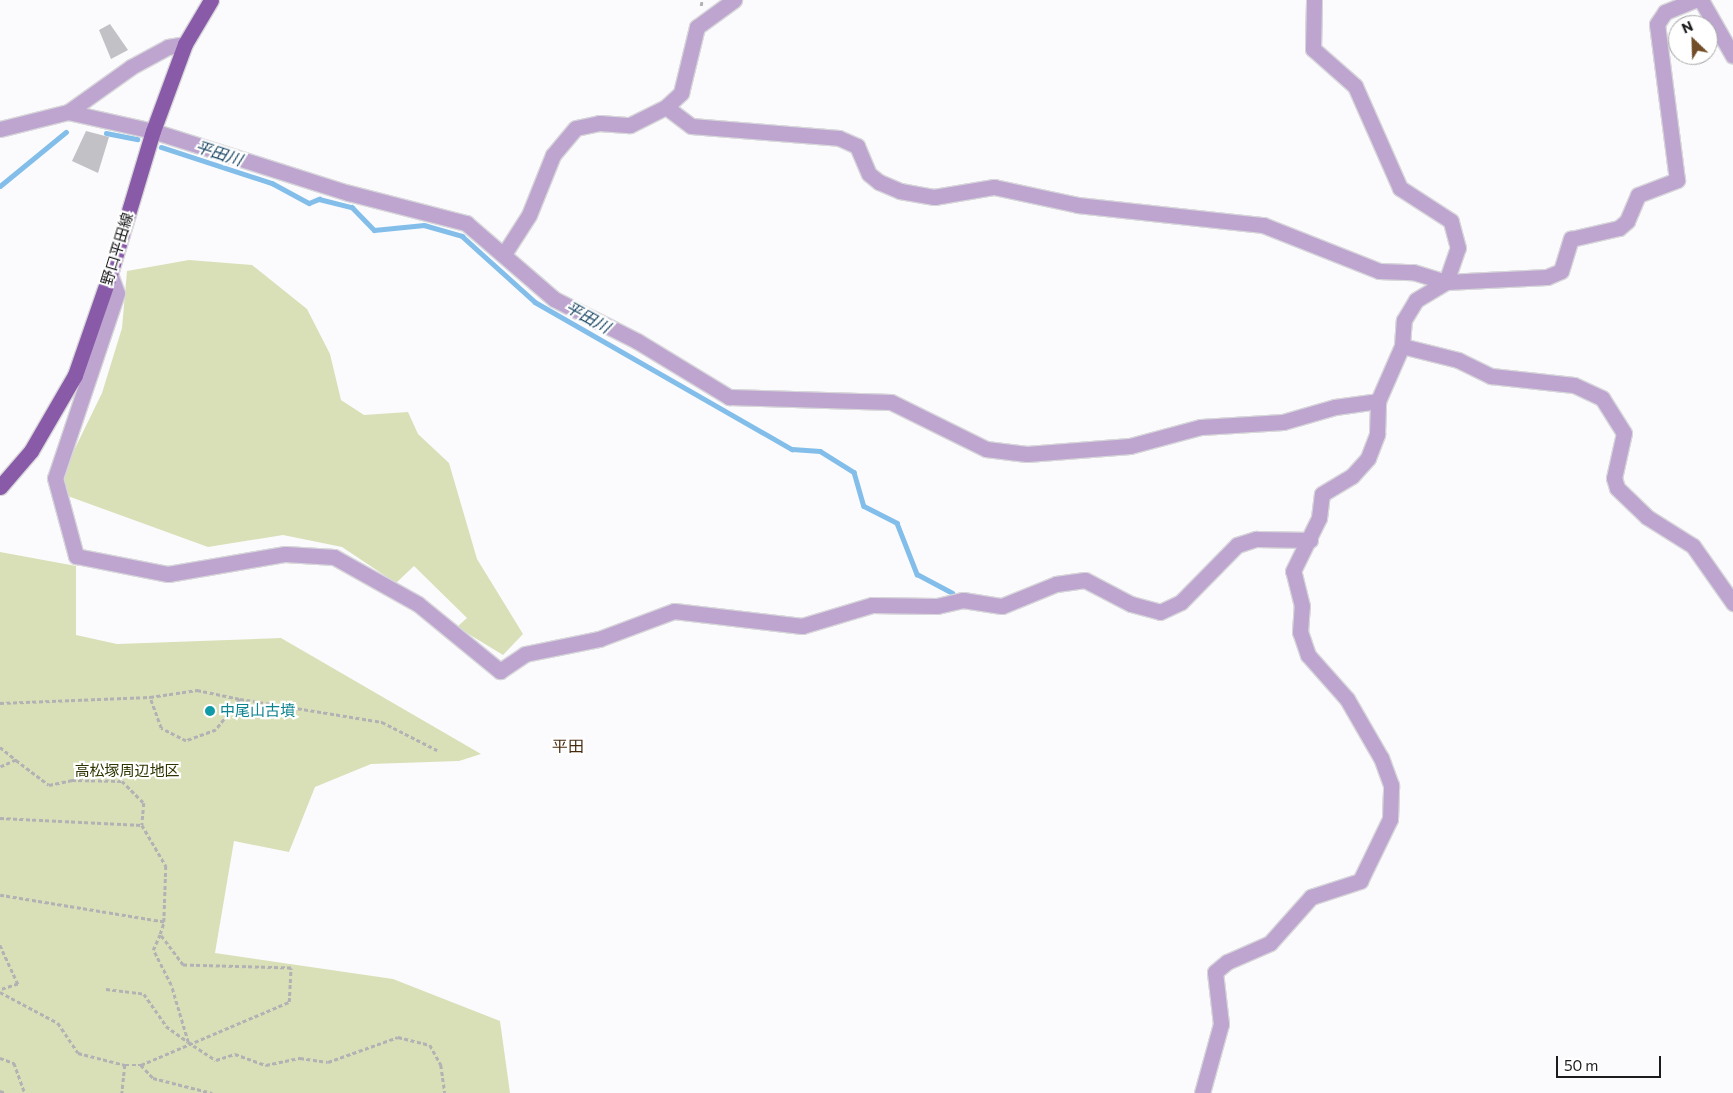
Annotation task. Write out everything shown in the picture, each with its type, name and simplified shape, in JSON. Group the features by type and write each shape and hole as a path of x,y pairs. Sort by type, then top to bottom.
{"main road":[{"name":"野口平田線","path":"0,487 31,451 75,375 110,274 152,130 184,44 211,0"}],"street":[{"path":"504,254 529,215 553,155 576,128 599,123 630,125 666,107 682,93 697,27 734,0"},
{"path":"1202,1093 1221,1024 1215,972 1227,962 1270,943 1311,897 1360,880 1390,819 1391,784 1381,758 1347,699 1308,654 1300,632 1302,606 1293,571 1295,560 1310,540 1322,494 1352,476 1368,458 1377,434 1378,401 1402,346 1404,320 1416,300 1446,282 1458,248 1456,232 1439,210 1412,199 1400,188 1355,86 1313,49 1314,0"},
{"path":"666,107 691,126 839,138 857,146 874,178 900,191 934,197 994,187 1078,205 1263,225 1379,271 1413,272 1446,282 1554,276 1564,264 1571,239 1619,228 1627,222 1638,195 1677,180 1657,24 1665,12 1694,0"},
{"path":"1701,0 1733,56"},
{"path":"0,129 68,112 131,67 168,47 184,44"},
{"path":"68,112 152,130 349,193 439,214 466,223 554,299 637,341 729,397 891,402 986,449 1028,454 1130,446 1201,427 1283,422 1335,407 1378,401"},
{"path":"110,274 117,293 55,478 76,556 168,574 285,554 334,557 418,604 500,671 525,654 600,638 674,611 802,626 872,605 937,606 963,600 1002,606 1056,584 1086,580 1131,604 1160,612 1181,602 1237,545 1256,539 1310,540"},
{"path":"1402,346 1458,360 1491,376 1574,386 1602,398 1624,433 1614,478 1617,488 1647,517 1694,546 1733,603"}],"path":[{"path":"0,702 150,697 197,690 240,699 382,722 437,750"},
{"path":"150,697 161,728 186,741 216,730 240,699"},
{"path":"0,747 49,786 72,780 122,781 144,803 142,825 166,866 164,922 153,950 171,985 188,1042"},
{"path":"0,767 16,760"},
{"path":"0,818 142,825"},
{"path":"0,895 164,922"},
{"path":"0,991 58,1023 78,1053 125,1065 141,1065 188,1042 289,1002 291,968 183,965 160,934"},
{"path":"0,945 18,984 0,991"},
{"path":"106,989 144,994 166,1026 216,1060 235,1054 266,1065 300,1058 328,1062 398,1037 430,1045 441,1065 444,1093"},
{"path":"0,1058 14,1063 25,1093"},
{"path":"124,1093 125,1065"},
{"path":"141,1065 153,1078 212,1093"},
{"path":"0,1090 6,1093"}],"green space":[{"path":"189,260 252,265 307,309 330,354 341,400 364,415 408,412 418,434 449,463 477,559 523,634 503,655 457,627 467,618 414,566 396,583 342,547 283,535 208,547 65,495 62,475 102,393 122,328 127,271"},
{"name":"高松塚周辺地区","path":"0,552 76,566 76,635 117,644 281,638 481,754 459,761 371,764 315,787 289,852 234,841 215,953 393,979 500,1021 510,1093 0,1093"}],"building":[{"path":"110,24 128,50 111,59 99,30"},
{"path":"86,131 109,137 98,173 72,161"}],"waterway":[{"name":"平田川","path":"0,186 66,132"},
{"name":"平田川","path":"106,133 137,139"},
{"name":"平田川","path":"161,147 272,183 309,203 319,199 352,207 374,230 424,225 462,236 535,302 792,449 820,451 854,472 864,506 897,523 917,574 952,593"}],"place":[{"name":"中尾山古墳","path":"210,711"}],"district":[{"name":"平田","path":"568,746"}]}
